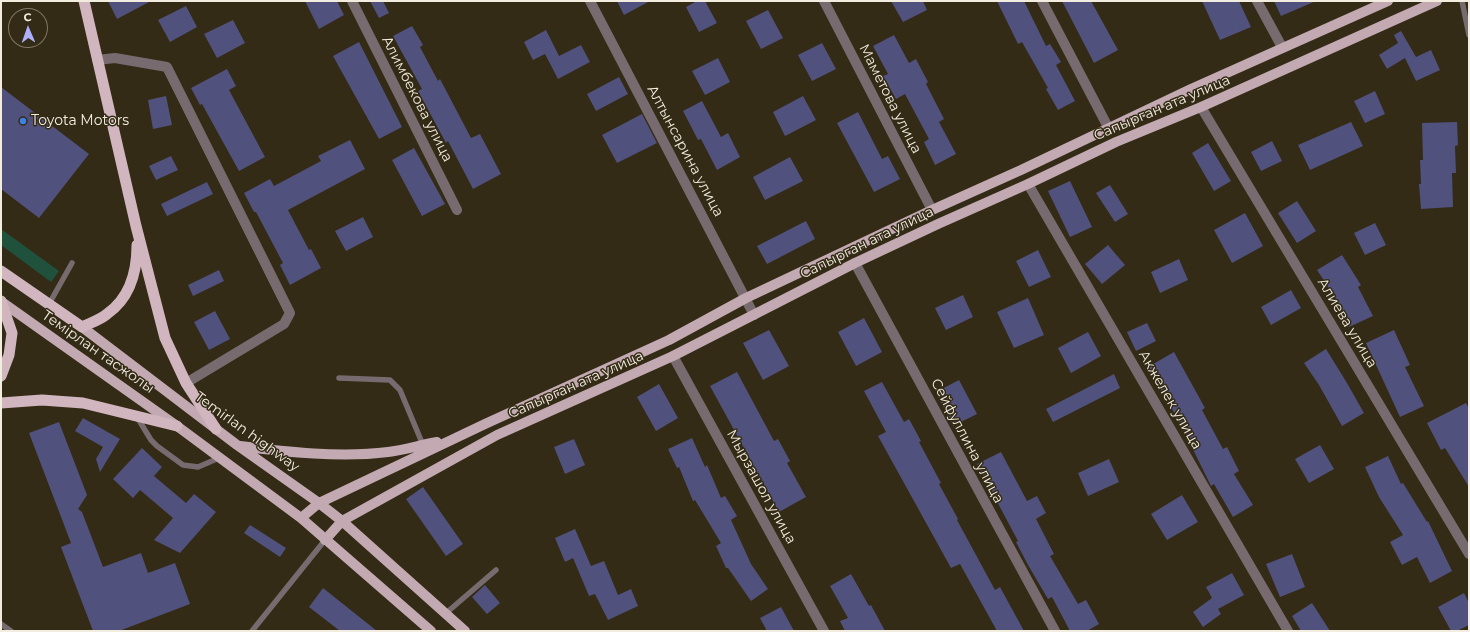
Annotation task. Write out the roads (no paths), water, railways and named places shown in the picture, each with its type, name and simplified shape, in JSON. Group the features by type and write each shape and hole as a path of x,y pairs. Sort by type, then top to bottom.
{"highway":[{"path":"84,1 136,226 166,338 186,383 216,429"},
{"path":"82,327 107,315 116,306 131,285 137,259 136,226"},
{"name":"Temirlan highway","path":"1,271 82,327"},
{"path":"1,301 12,333 9,355 1,376"},
{"path":"1,403 42,400 84,403 177,426"}],"main road":[{"name":"Сапырган ата улица","path":"301,518 319,503 452,439 670,340 746,298 932,210 1109,129 1191,89 1282,47 1388,1"},
{"name":"Сапырган ата улица","path":"325,540 342,521 498,436 672,356 855,263 938,224 1028,184 1116,142 1201,107 1437,1"},
{"name":"Темірлан тасжолы","path":"1,301 177,426"},
{"name":"Temirlan highway","path":"82,327 237,445 342,521 464,631"},
{"path":"177,426 301,518 431,631"},
{"path":"237,445 275,451 343,454 388,452 452,439"}],"street":[{"name":"Алимбекова улица","path":"352,1 457,210"},
{"name":"Алтынсарина улица","path":"590,1 754,315"},
{"name":"Маметова улица","path":"824,1 932,210"},
{"path":"1042,1 1109,129"},
{"path":"1257,1 1282,47"},
{"path":"97,60 115,58 167,67 290,313 284,324 186,383"},
{"name":"Алиева улица","path":"1201,107 1469,554"},
{"name":"Акжелек улица","path":"1028,184 1288,631"},
{"name":"Сейфуллина улица","path":"855,263 1055,631"},
{"name":"Мырзашол улица","path":"672,356 824,631"}],"lane":[{"path":"1462,1 1469,35"},
{"path":"48,304 72,263"},
{"path":"339,378 390,380 400,390 424,445"},
{"path":"137,416 151,440 183,465 198,467 219,458"},
{"path":"252,631 325,540"},
{"path":"445,614 496,570"},
{"path":"1,624 11,631"}],"place":[{"name":"Toyota Motors","path":"23,121"}]}
